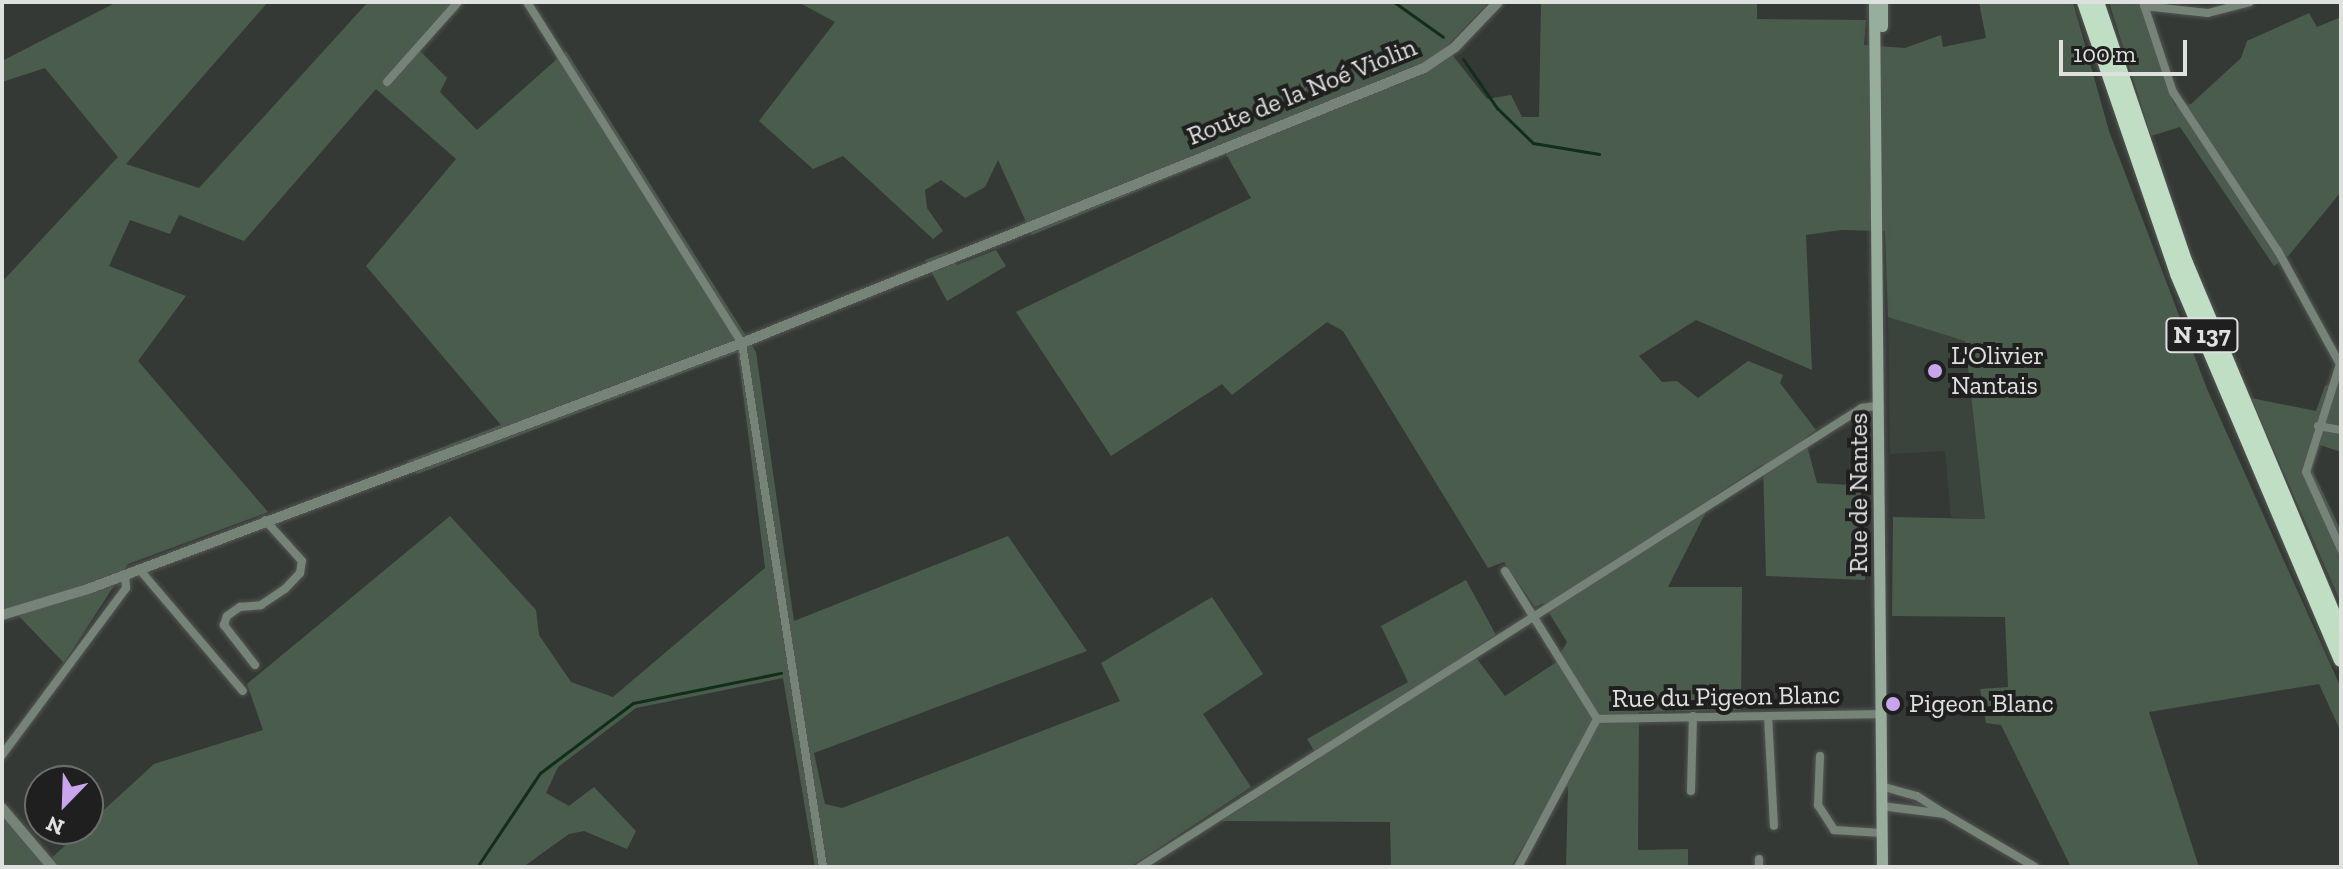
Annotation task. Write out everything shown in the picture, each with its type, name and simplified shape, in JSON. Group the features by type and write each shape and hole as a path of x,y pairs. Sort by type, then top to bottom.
{"highway":[{"name":"N 137","path":"2084,2 2182,286 2341,660"},
{"name":"N 137","path":"2097,2 2186,263 2341,631"}],"main road":[{"name":"Rue de Nantes","path":"1874,2 1878,119 1882,867"},
{"name":"Rue de Nantes","path":"1878,119 1882,2"}],"street":[{"path":"387,82 458,2"},
{"path":"527,2 742,343 823,867"},
{"name":"Route de la Noé Violin","path":"2,615 139,569 742,343 1424,68 1455,47 1498,2"},
{"path":"2250,2 2208,13 2144,4 2173,92 2278,251 2340,365 2318,426 2306,472 2341,549"},
{"path":"1140,867 1862,408 1880,405"},
{"path":"2318,426 2341,430"},
{"path":"255,665 224,625 227,616 240,607 261,605 285,589 300,573 302,561 265,520"},
{"path":"139,569 243,691"},
{"name":"Rue du Pigeon Blanc","path":"1505,571 1597,719 1881,714"},
{"path":"2,755 126,588 125,574"},
{"path":"1691,791 1693,716"},
{"path":"1768,716 1774,826"},
{"path":"1518,867 1597,719"},
{"path":"1820,756 1818,805 1834,830 1881,833"},
{"path":"1881,786 1917,796 2035,867"},
{"path":"1881,806 1945,814"},
{"path":"2,808 52,867"}],"shaded area":[{"path":"1888,317 1965,340 1985,519 1951,517 1945,451 1890,454"}],"green space":[{"path":"117,2 268,2 126,164 199,188 368,2 455,2 459,9 419,50 447,78 440,92 477,130 566,51 756,352 794,621 1008,536 1087,651 814,753 825,804 842,808 1120,701 1101,663 1212,597 1263,674 1203,714 1251,787 1130,867 815,867 783,678 636,708 558,767 546,793 569,806 594,787 636,831 627,849 584,831 569,834 523,867 2,867 2,816 24,841 24,845 28,845 45,864 66,845 104,845 104,810 154,764 263,730 247,684 450,516 536,610 539,635 571,682 613,697 765,568 738,352 417,474 407,461 501,425 366,266 456,159 376,89 244,241 179,215 170,234 130,220 109,266 186,296 138,361 268,512 128,564 64,663 12,609 2,612 2,282 118,157 45,68 2,82 2,61"},
{"path":"798,2 1489,2 1446,47 1487,99 1511,95 1522,117 1539,117 1541,2 1757,2 1757,19 1866,20 1864,45 1905,48 1941,35 1943,47 1986,38 1979,2 2073,2 2109,131 2207,389 2341,688 2341,732 2319,684 2149,712 2199,867 2071,867 2001,725 1986,723 1980,689 2008,687 2005,617 1892,616 1893,517 1985,519 1965,341 1888,317 1885,231 1841,230 1806,235 1812,370 1696,320 1639,356 1662,382 1677,381 1698,398 1748,361 1783,375 1780,383 1816,430 1805,438 1817,483 1866,486 1865,580 1766,576 1763,464 1714,496 1668,587 1742,587 1741,710 1639,712 1638,850 1688,849 1688,867 1566,867 1568,787 1559,785 1511,867 1391,867 1390,822 1221,821 1319,759 1307,739 1408,682 1381,626 1466,580 1496,635 1471,651 1505,696 1555,663 1567,642 1543,603 1535,607 1504,562 1488,568 1343,331 1327,322 1232,395 1222,384 1111,456 1016,312 1251,198 1226,154 1032,235 998,160 985,187 965,198 941,180 925,190 927,208 943,231 933,239 843,156 813,169 759,121 835,22"},
{"path":"2109,2 2139,2 2175,106 2191,104 2241,58 2247,41 2309,13 2317,27 2341,17 2341,192 2289,255 2274,266 2180,127 2151,136"},
{"path":"996,250 1006,266 947,301 925,260 947,252 957,265"},
{"path":"2341,379 2341,452 2320,445 2312,470 2341,531 2341,603 2251,398 2316,411 2325,386"}],"waterway":[{"path":"1394,2 1443,37"},
{"path":"1463,59 1497,108 1533,143 1599,154"},
{"path":"477,867 540,773 633,703 781,673"}],"place":[{"name":"L'Olivier Nantais","path":"1935,371"},
{"name":"Pigeon Blanc","path":"1893,704"}]}
